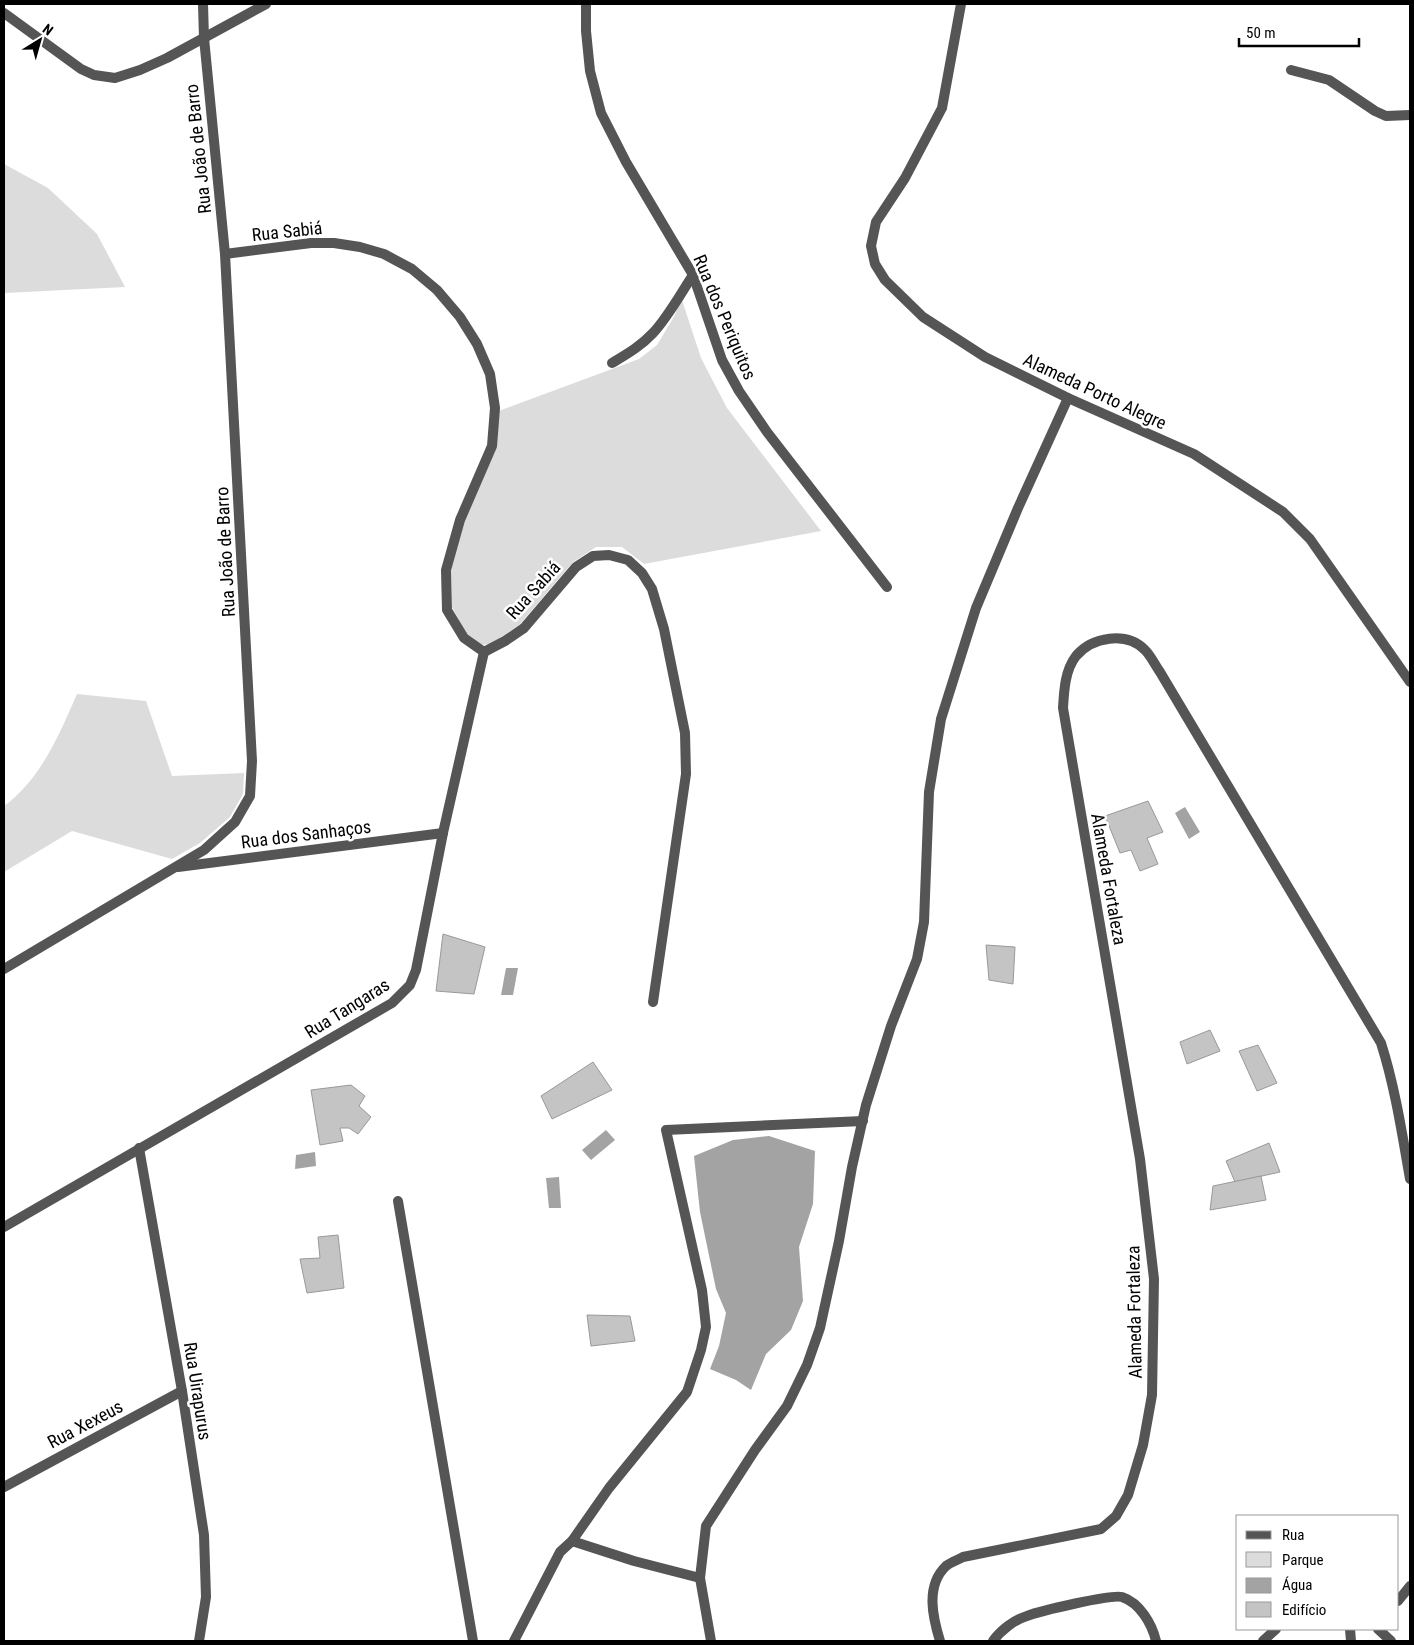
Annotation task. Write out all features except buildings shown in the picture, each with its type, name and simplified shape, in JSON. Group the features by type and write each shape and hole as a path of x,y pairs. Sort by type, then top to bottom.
{"street":[{"name":"Rua João de Barro","path":"4,968 204,850 234,822 250,796 252,761 225,254 204,38 203,4"},
{"path":"4,13 81,69 94,75 115,78 140,70 167,58 266,4"},
{"name":"Rua dos Periquitos","path":"586,4 586,31 590,71 601,113 626,162 693,275 722,360 739,391 767,432 887,587"},
{"name":"Alameda Porto Alegre","path":"961,4 942,108 905,178 876,222 871,246 875,264 885,280 923,316 985,357 1068,398 1194,454 1283,512 1310,539 1410,682"},
{"path":"1291,70 1329,80 1375,111 1386,116 1410,115"},
{"name":"Rua Sabiá","path":"225,254 311,243 334,243 360,247 384,254 412,269 436,290 460,317 477,344 490,374 495,408 492,446 460,520 446,570 447,610 464,638 484,652 505,641 524,628 576,567 593,556 609,555 628,560 642,573 652,589 664,630 685,733 686,774 653,1002"},
{"path":"612,363 634,350 652,334 661,324 693,275"},
{"path":"711,1641 700,1578 706,1526 755,1450 787,1406 807,1365 820,1328 863,1121 891,1026 917,959 924,922 929,792 941,719 976,608 1018,508 1068,398"},
{"name":"Alameda Fortaleza","path":"940,1641 935,1625 932,1598 937,1580 946,1566 964,1557 1101,1529 1116,1516 1128,1495 1143,1445 1152,1394 1154,1279 1140,1159 1063,708 1064,688 1069,670 1076,657 1086,647 1100,640 1116,638 1134,643 1145,650 1160,672 1380,1043 1389,1068 1410,1178"},
{"name":"Rua Tangaras","path":"4,1227 392,1003 401,996 410,985 416,970 443,832 484,652"},
{"name":"Rua dos Sanhaços","path":"174,867 443,832"},
{"path":"514,1641 560,1552 572,1541 610,1488 687,1392 704,1335 706,1327 702,1290 666,1130 863,1121"},
{"name":"Rua Uirapurus","path":"139,1148 182,1390 204,1535 206,1597 199,1641"},
{"path":"398,1201 473,1641"},
{"name":"Rua Xexeus","path":"4,1487 182,1390"},
{"path":"572,1541 634,1561 700,1578"},
{"path":"1399,1600 1410,1586"},
{"path":"994,1641 1000,1632 1026,1616 1100,1598 1122,1597 1139,1608 1153,1628 1156,1641"},
{"path":"1263,1641 1275,1630"},
{"path":"1379,1630 1391,1641"}],"green space":[{"path":"4,164 48,188 97,234 125,287 4,293"},
{"path":"681,297 701,358 727,408 821,531 644,564 622,547 596,547 573,562 520,624 492,644 479,645 467,635 452,607 451,571 459,528 495,449 496,412 639,359 657,345 675,315"},
{"path":"77,694 146,701 172,776 244,773 243,794 230,817 200,843 172,859 72,831 4,872 4,806 17,795 39,770 56,740"}],"water":[{"path":"1185,807 1200,832 1189,839 1175,813"},
{"path":"506,968 518,968 513,995 501,995"},
{"path":"606,1130 615,1140 591,1160 582,1150"},
{"path":"769,1136 815,1151 813,1204 799,1247 803,1301 791,1330 766,1354 751,1390 736,1380 710,1369 719,1346 726,1313 716,1289 700,1212 694,1156 733,1140"},
{"path":"315,1152 316,1166 295,1169 296,1155"},
{"path":"559,1177 561,1208 549,1208 546,1178"}]}
